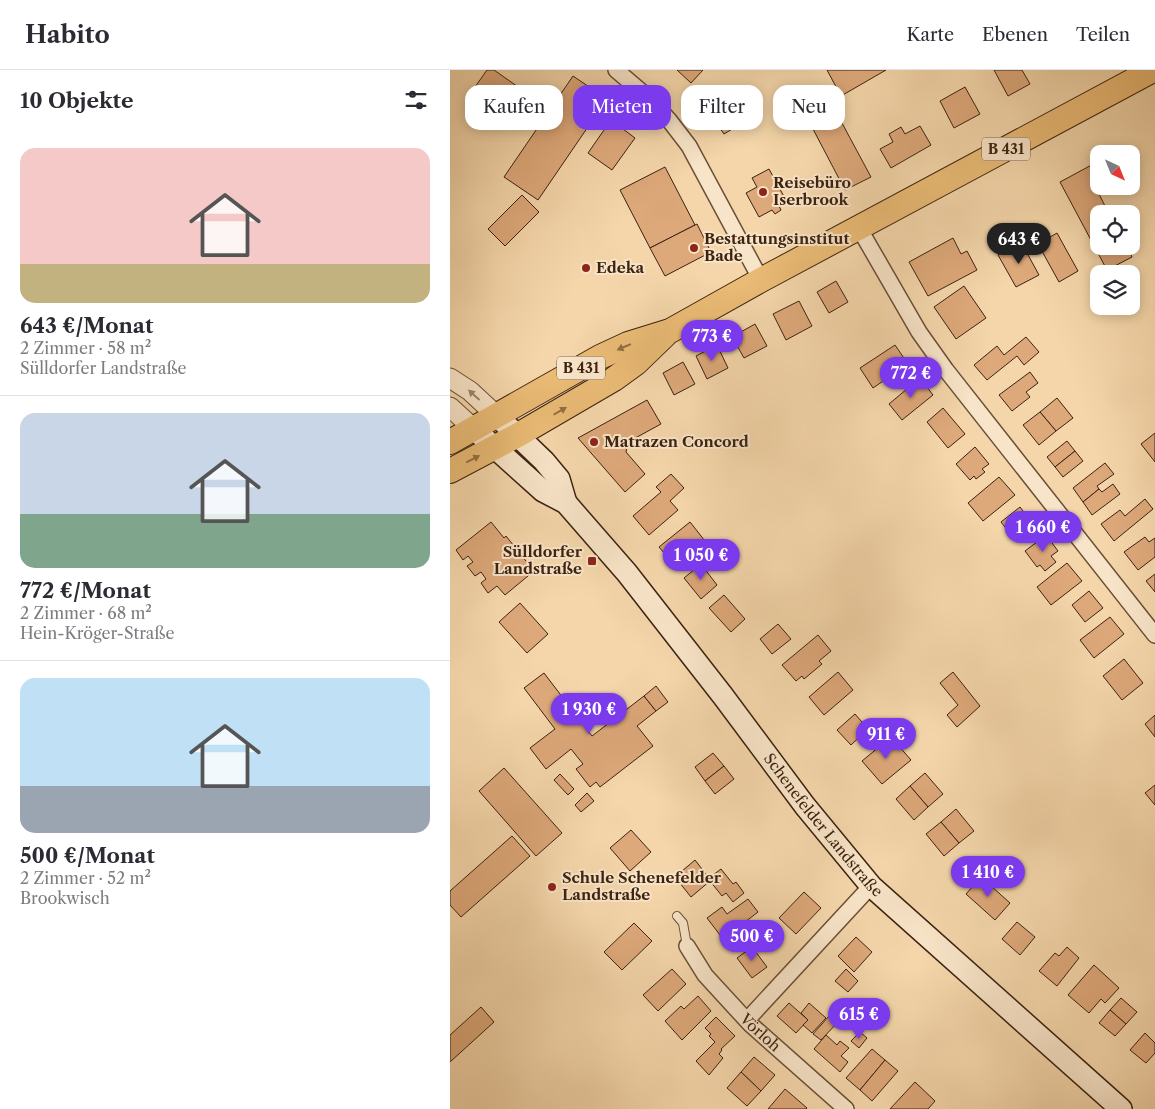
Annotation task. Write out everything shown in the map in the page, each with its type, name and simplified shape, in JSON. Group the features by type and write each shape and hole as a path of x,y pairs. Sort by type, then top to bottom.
{"main road":[{"name":"B 431","path":"450,442 600,357 628,344 670,331 1145,72"},
{"name":"B 431","path":"450,471 518,435 614,379 636,363 670,331"},
{"name":"Schenefelder Landstraße","path":"497,416 544,461 559,479 566,503"},
{"name":"Schenefelder Landstraße","path":"474,429 543,491 566,503 627,573 723,696 805,806 871,886 1121,1109"}],"street":[{"path":"616,70 656,106 689,146 761,280"},
{"path":"859,228 919,332 946,370 1155,635"},
{"name":"Schenefelder Landstraße","path":"450,378 470,391 497,416"},
{"name":"Schenefelder Landstraße","path":"450,407 474,429"},
{"path":"747,1020 871,886"},
{"name":"Vörloh","path":"686,946 705,975 747,1020 846,1109"}],"lane":[{"path":"677,916 683,923 686,946"}],"building":[{"path":"487,70 494,70 515,85 476,85"},
{"path":"677,70 703,70 691,83"},
{"path":"827,70 886,70 845,94 845,85 835,85"},
{"path":"994,70 1022,70 1030,84 1008,96"},
{"path":"573,76 586,85 573,85 573,130 586,130 538,200 504,177 536,130 563,130 563,91"},
{"path":"965,87 980,114 954,128 940,101"},
{"path":"920,126 931,145 891,168 880,149 893,142 889,134 901,127 905,134"},
{"path":"845,129 871,177 845,190 814,130"},
{"path":"604,130 624,130 635,138 612,170 588,153"},
{"path":"721,130 731,130 724,134"},
{"path":"1090,166 1090,195 1100,195 1104,205 1090,205 1090,238 1060,182"},
{"path":"665,167 695,225 650,248 620,190"},
{"path":"769,169 787,202 779,206 781,210 775,214 772,210 759,217 746,193 757,187 752,178"},
{"path":"522,195 539,212 505,246 488,229"},
{"path":"697,224 711,252 665,276 650,248"},
{"path":"1057,233 1078,271 1059,282 1038,244"},
{"path":"953,238 961,254 967,251 977,270 928,296 909,262"},
{"path":"1021,242 1039,275 1016,287 998,255"},
{"path":"1099,255 1131,255 1132,257 1117,265 1104,265"},
{"path":"836,281 848,302 829,313 817,292"},
{"path":"964,286 986,318 956,339 934,307"},
{"path":"799,301 812,326 786,340 773,314"},
{"path":"755,324 767,346 744,358 732,337"},
{"path":"1026,337 1039,352 1024,365 1017,356 987,380 974,365 997,346 1004,355"},
{"path":"717,345 728,368 707,379 696,356"},
{"path":"895,345 908,364 873,388 860,368"},
{"path":"683,362 695,384 674,395 663,373"},
{"path":"1030,372 1038,383 1026,392 1030,397 1012,411 999,395"},
{"path":"920,378 933,395 902,420 889,404"},
{"path":"1057,398 1073,418 1056,431 1040,412"},
{"path":"647,400 661,424 628,442 626,452 645,474 625,492 578,438"},
{"path":"943,408 965,434 948,448 927,422"},
{"path":"1040,412 1056,431 1039,445 1023,425"},
{"path":"1155,433 1155,462 1141,444"},
{"path":"1067,441 1075,451 1055,467 1047,457"},
{"path":"975,447 989,464 982,469 985,472 976,479 974,476 970,480 956,464"},
{"path":"1075,451 1083,461 1063,477 1055,467"},
{"path":"1105,463 1114,474 1097,486 1099,489 1083,502 1073,488"},
{"path":"671,474 684,488 670,501 678,510 649,535 633,516 661,492 656,487"},
{"path":"999,477 1015,495 983,521 968,503"},
{"path":"1113,484 1120,494 1092,515 1083,502 1099,489 1102,492"},
{"path":"1145,499 1153,509 1114,541 1101,524 1120,510 1125,516"},
{"path":"1020,507 1035,527 1016,541 1001,522"},
{"path":"491,522 504,538 506,536 534,571 505,595 497,586 488,593 481,583 486,579 481,572 475,576 467,566 473,562 468,556 463,560 456,550"},
{"path":"690,522 705,541 674,565 659,547"},
{"path":"1046,535 1058,551 1051,556 1056,562 1045,571 1040,565 1037,567 1025,551"},
{"path":"1145,537 1149,542 1155,538 1155,557 1138,570 1124,552"},
{"path":"1067,563 1082,581 1051,605 1037,587"},
{"path":"701,564 717,585 701,599 684,578"},
{"path":"1155,574 1155,592 1146,581"},
{"path":"1089,591 1103,608 1085,622 1072,605"},
{"path":"724,595 745,619 731,632 709,608"},
{"path":"520,603 548,634 527,653 499,622"},
{"path":"1110,617 1124,634 1094,658 1080,640"},
{"path":"778,624 791,639 772,654 760,639"},
{"path":"818,635 831,651 819,661 822,664 804,679 802,676 796,681 782,665"},
{"path":"1124,659 1143,683 1122,700 1103,676"},
{"path":"838,672 853,690 824,715 809,697"},
{"path":"953,672 980,706 957,727 947,715 958,705 940,683"},
{"path":"544,673 592,736 644,696 656,711 637,726 653,746 600,787 596,782 590,787 576,769 583,764 571,749 546,769 530,748 555,729 524,688"},
{"path":"656,686 668,702 656,711 644,696"},
{"path":"855,714 868,729 851,745 837,730"},
{"path":"1155,715 1155,737 1145,724"},
{"path":"891,737 911,760 882,784 862,761"},
{"path":"713,753 724,766 705,781 695,767"},
{"path":"724,766 734,779 715,794 705,781"},
{"path":"504,768 562,833 536,856 479,791"},
{"path":"925,773 943,794 928,807 910,786"},
{"path":"560,774 574,789 568,795 554,780"},
{"path":"1155,785 1155,805 1145,793"},
{"path":"910,786 928,807 914,820 896,799"},
{"path":"587,793 594,801 581,812 575,805"},
{"path":"956,809 974,831 959,843 941,822"},
{"path":"941,822 959,843 944,856 926,834"},
{"path":"631,830 651,852 630,871 610,848"},
{"path":"512,836 530,856 461,917 450,905 450,891"},
{"path":"695,860 709,878 721,869 733,884 736,882 744,893 733,902 726,893 722,896 710,881 691,897 675,877"},
{"path":"981,877 1010,903 995,920 966,894"},
{"path":"804,892 821,908 796,934 779,918"},
{"path":"748,899 758,912 723,939 707,918 722,907 727,914"},
{"path":"1017,922 1035,937 1020,955 1002,939"},
{"path":"634,923 652,941 622,970 604,952"},
{"path":"856,937 872,952 854,972 838,956"},
{"path":"752,947 767,967 752,978 737,958"},
{"path":"1067,947 1079,958 1057,986 1039,971 1055,953 1059,956"},
{"path":"1094,965 1119,988 1105,1003 1101,999 1089,1013 1068,995"},
{"path":"672,969 686,984 658,1011 643,995"},
{"path":"846,969 858,981 848,992 835,981"},
{"path":"698,996 711,1011 682,1040 665,1021 681,1006 684,1009"},
{"path":"1121,998 1137,1012 1126,1024 1110,1010"},
{"path":"789,1003 808,1020 796,1033 777,1016"},
{"path":"809,1003 826,1018 812,1033 803,1025 808,1020 801,1013"},
{"path":"481,1007 494,1022 450,1062 450,1035"},
{"path":"1110,1010 1126,1024 1115,1036 1099,1023"},
{"path":"830,1015 838,1022 821,1040 813,1034"},
{"path":"716,1017 735,1036 721,1049 719,1054 723,1058 709,1075 696,1061 715,1042 705,1028"},
{"path":"860,1032 867,1038 859,1048 851,1041"},
{"path":"1145,1033 1155,1043 1155,1053 1146,1063 1130,1050"},
{"path":"826,1035 837,1045 840,1041 849,1048 841,1056 848,1062 840,1072 814,1049"},
{"path":"872,1049 885,1060 860,1090 846,1078"},
{"path":"754,1057 775,1075 761,1091 741,1072"},
{"path":"885,1060 898,1071 872,1101 860,1090"},
{"path":"741,1072 761,1091 747,1106 727,1088"},
{"path":"915,1082 935,1101 928,1109 890,1109"},
{"path":"785,1089 807,1108 768,1109"}],"place":[{"name":"Reisebüro Iserbrook","path":"763,192"},
{"name":"Bestattungsinstitut Bade","path":"694,248"},
{"name":"Edeka","path":"586,268"},
{"name":"Matrazen Concord","path":"594,442"},
{"name":"Sülldorfer Landstraße","path":"592,561"},
{"name":"Schule Schenefelder Landstraße","path":"552,887"}]}
